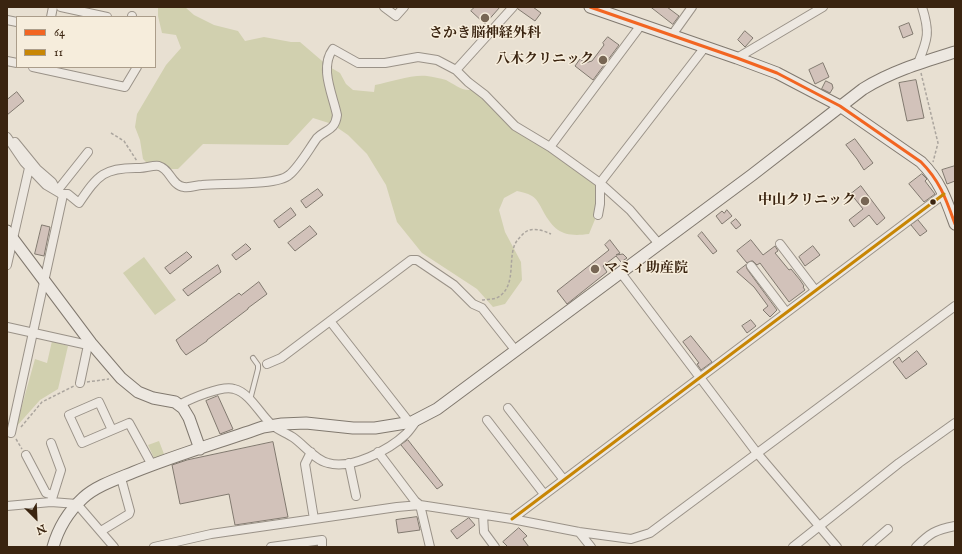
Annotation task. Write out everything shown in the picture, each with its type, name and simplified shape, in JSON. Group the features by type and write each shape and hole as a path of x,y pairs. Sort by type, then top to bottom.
{"street":[{"path":"61,7 102,16"},
{"path":"384,7 396,16 404,7"},
{"path":"456,70 513,7"},
{"path":"590,7 777,73 840,106 921,162 931,172 944,194 955,224"},
{"path":"672,35 692,7"},
{"path":"737,58 823,7"},
{"path":"918,63 926,43 928,33 926,18 922,7"},
{"path":"550,147 641,25"},
{"path":"598,215 600,204 600,183 705,47"},
{"path":"9,139 24,162 46,185 52,190 68,194 79,203 90,187 101,175 112,169 158,166 167,172 178,185 184,187 276,181 289,176 317,138 332,128 336,122 337,116 326,70 327,61 333,50 358,63 385,63 418,57 437,60 456,70 468,82 485,95 515,126 550,147 600,183 630,210 659,244"},
{"path":"53,547 58,531 77,504 84,498 121,478 152,465 272,425 306,422 354,428 375,428 413,421 450,400 878,79 918,63 955,52"},
{"path":"42,68 125,87 136,68"},
{"path":"9,139 16,142 37,169 52,182 63,195 10,432"},
{"path":"59,192 88,152"},
{"path":"7,265 10,235 29,168"},
{"path":"512,519 944,194"},
{"path":"10,235 90,344 121,378 138,392 153,398 175,402 183,408 189,418 200,449"},
{"path":"780,244 815,290"},
{"path":"267,364 281,358 412,260 417,260 450,282 473,304 482,308 516,351"},
{"path":"750,266 786,312"},
{"path":"621,273 757,453 837,547"},
{"path":"154,547 211,534 420,505 512,519 579,532 631,539 644,536 955,306"},
{"path":"330,321 413,421"},
{"path":"7,327 90,344"},
{"path":"80,383 90,344"},
{"path":"179,405 193,398 226,388 233,388 244,392 272,425 292,436 321,460 335,464 349,463 366,459 405,435 413,421"},
{"path":"112,430 99,402 69,414 82,443 129,423 152,465"},
{"path":"508,408 564,480"},
{"path":"487,420 544,494"},
{"path":"793,547 899,463 955,423"},
{"path":"51,443 61,470 52,498"},
{"path":"311,452 305,464 314,519"},
{"path":"378,452 415,501 420,505 430,547"},
{"path":"26,455 46,493 52,498"},
{"path":"349,463 356,496"},
{"path":"100,531 129,514 130,511 121,478"},
{"path":"7,506 52,498 77,504 114,547"},
{"path":"483,515 484,532 495,547"},
{"path":"916,547 927,536 936,530 955,526"},
{"path":"867,547 888,528"},
{"path":"579,532 591,547"},
{"path":"271,547 322,540 322,547"}],"lane":[{"path":"250,400 258,368 258,365 253,358"}],"path":[{"path":"918,63 938,143 931,172"},
{"path":"111,133 124,141 142,168"},
{"path":"477,306 483,300 497,298 507,289 514,245 525,232 533,229 551,234"},
{"path":"26,455 10,432 42,402 80,383 121,378"}],"green space":[{"path":"158,7 185,7 194,15 214,25 238,31 245,41 264,37 291,42 300,42 328,66 340,73 346,84 353,90 374,92 375,85 409,77 422,76 446,80 467,90 474,89 561,158 596,183 596,217 589,234 573,235 556,229 547,218 537,200 528,194 517,191 504,198 499,210 505,232 521,262 522,280 505,304 493,307 477,289 422,253 397,222 386,185 367,154 348,135 332,124 313,118 288,145 203,144 178,169 153,169 143,159 140,140 135,127 137,114 166,65 181,48 176,35 162,33 158,16"},
{"path":"144,257 176,300 155,315 123,273"},
{"path":"52,341 68,346 58,389 40,400 16,427 35,359 47,363"},
{"path":"159,441 164,454 154,458 148,445"}],"building":[{"name":"さかき脳神経外科","path":"475,7 500,7 485,24 471,11"},
{"path":"518,7 533,7 541,13 535,21 518,9"},
{"path":"651,7 667,7 679,16 673,24"},
{"path":"909,23 913,34 903,38 899,27"},
{"path":"745,31 753,38 745,47 738,40"},
{"name":"八木クリニック","path":"608,37 619,45 593,80 575,66 580,59 585,63 592,61"},
{"path":"823,63 829,77 815,84 809,70"},
{"path":"916,80 924,118 907,121 899,83"},
{"path":"826,81 832,84 833,88 830,93 822,89"},
{"path":"17,92 24,101 7,115 7,100"},
{"path":"855,139 873,163 864,170 846,145"},
{"path":"955,166 955,181 947,184 942,170"},
{"path":"922,174 927,179 925,181 935,194 924,202 909,184"},
{"name":"中山クリニック","path":"861,186 885,218 877,225 869,215 854,227 849,220 863,209 851,194"},
{"path":"318,189 323,195 306,208 301,201"},
{"path":"291,208 296,215 279,228 274,221"},
{"path":"727,210 732,216 722,224 716,216 722,211 724,213"},
{"path":"736,219 741,225 736,229 731,223"},
{"path":"918,220 927,231 920,236 911,225"},
{"path":"42,225 50,227 44,256 35,254"},
{"path":"310,226 317,234 295,251 288,243"},
{"path":"702,232 717,251 713,254 698,236"},
{"name":"マミィ助産院","path":"610,240 620,253 616,255 623,254 627,258 621,262 616,256 603,266 607,272 567,304 557,291 609,250 605,245"},
{"path":"751,240 763,255 775,246 778,251 775,253 789,270 791,269 800,280 805,290 789,302 760,263 757,265 751,261 747,263 737,251"},
{"path":"246,244 251,249 236,260 232,255"},
{"path":"813,246 820,255 805,266 799,257"},
{"path":"187,252 192,257 170,274 165,268"},
{"path":"218,265 221,272 188,296 183,290"},
{"path":"746,265 747,269 777,310 770,317 763,310 768,306 754,287 737,272"},
{"path":"259,282 267,294 207,341 186,355 176,340 239,293 241,295"},
{"path":"751,320 756,326 747,333 742,326"},
{"path":"691,336 712,362 701,370 697,364 699,363 683,342"},
{"path":"917,351 927,364 906,379 893,362 899,357 902,362"},
{"path":"218,396 233,429 220,434 206,401"},
{"path":"408,440 443,485 437,489 401,445"},
{"path":"273,442 288,517 235,525 229,494 180,504 172,465 187,460"},
{"path":"417,517 420,530 398,533 396,520"},
{"path":"469,518 475,525 457,539 451,531"},
{"path":"519,528 527,536 523,539 529,547 508,547 503,542"}],"transit line":[{"name":"64","path":"590,7 777,73 840,106 921,162 928,169 938,183 955,224"},
{"name":"11","path":"512,519 944,194"}],"place":[{"name":"さかき脳神経外科","path":"485,18"},
{"name":"八木クリニック","path":"603,60"},
{"name":"中山クリニック","path":"865,201"},
{"name":"マミィ助産院","path":"595,269"}]}
